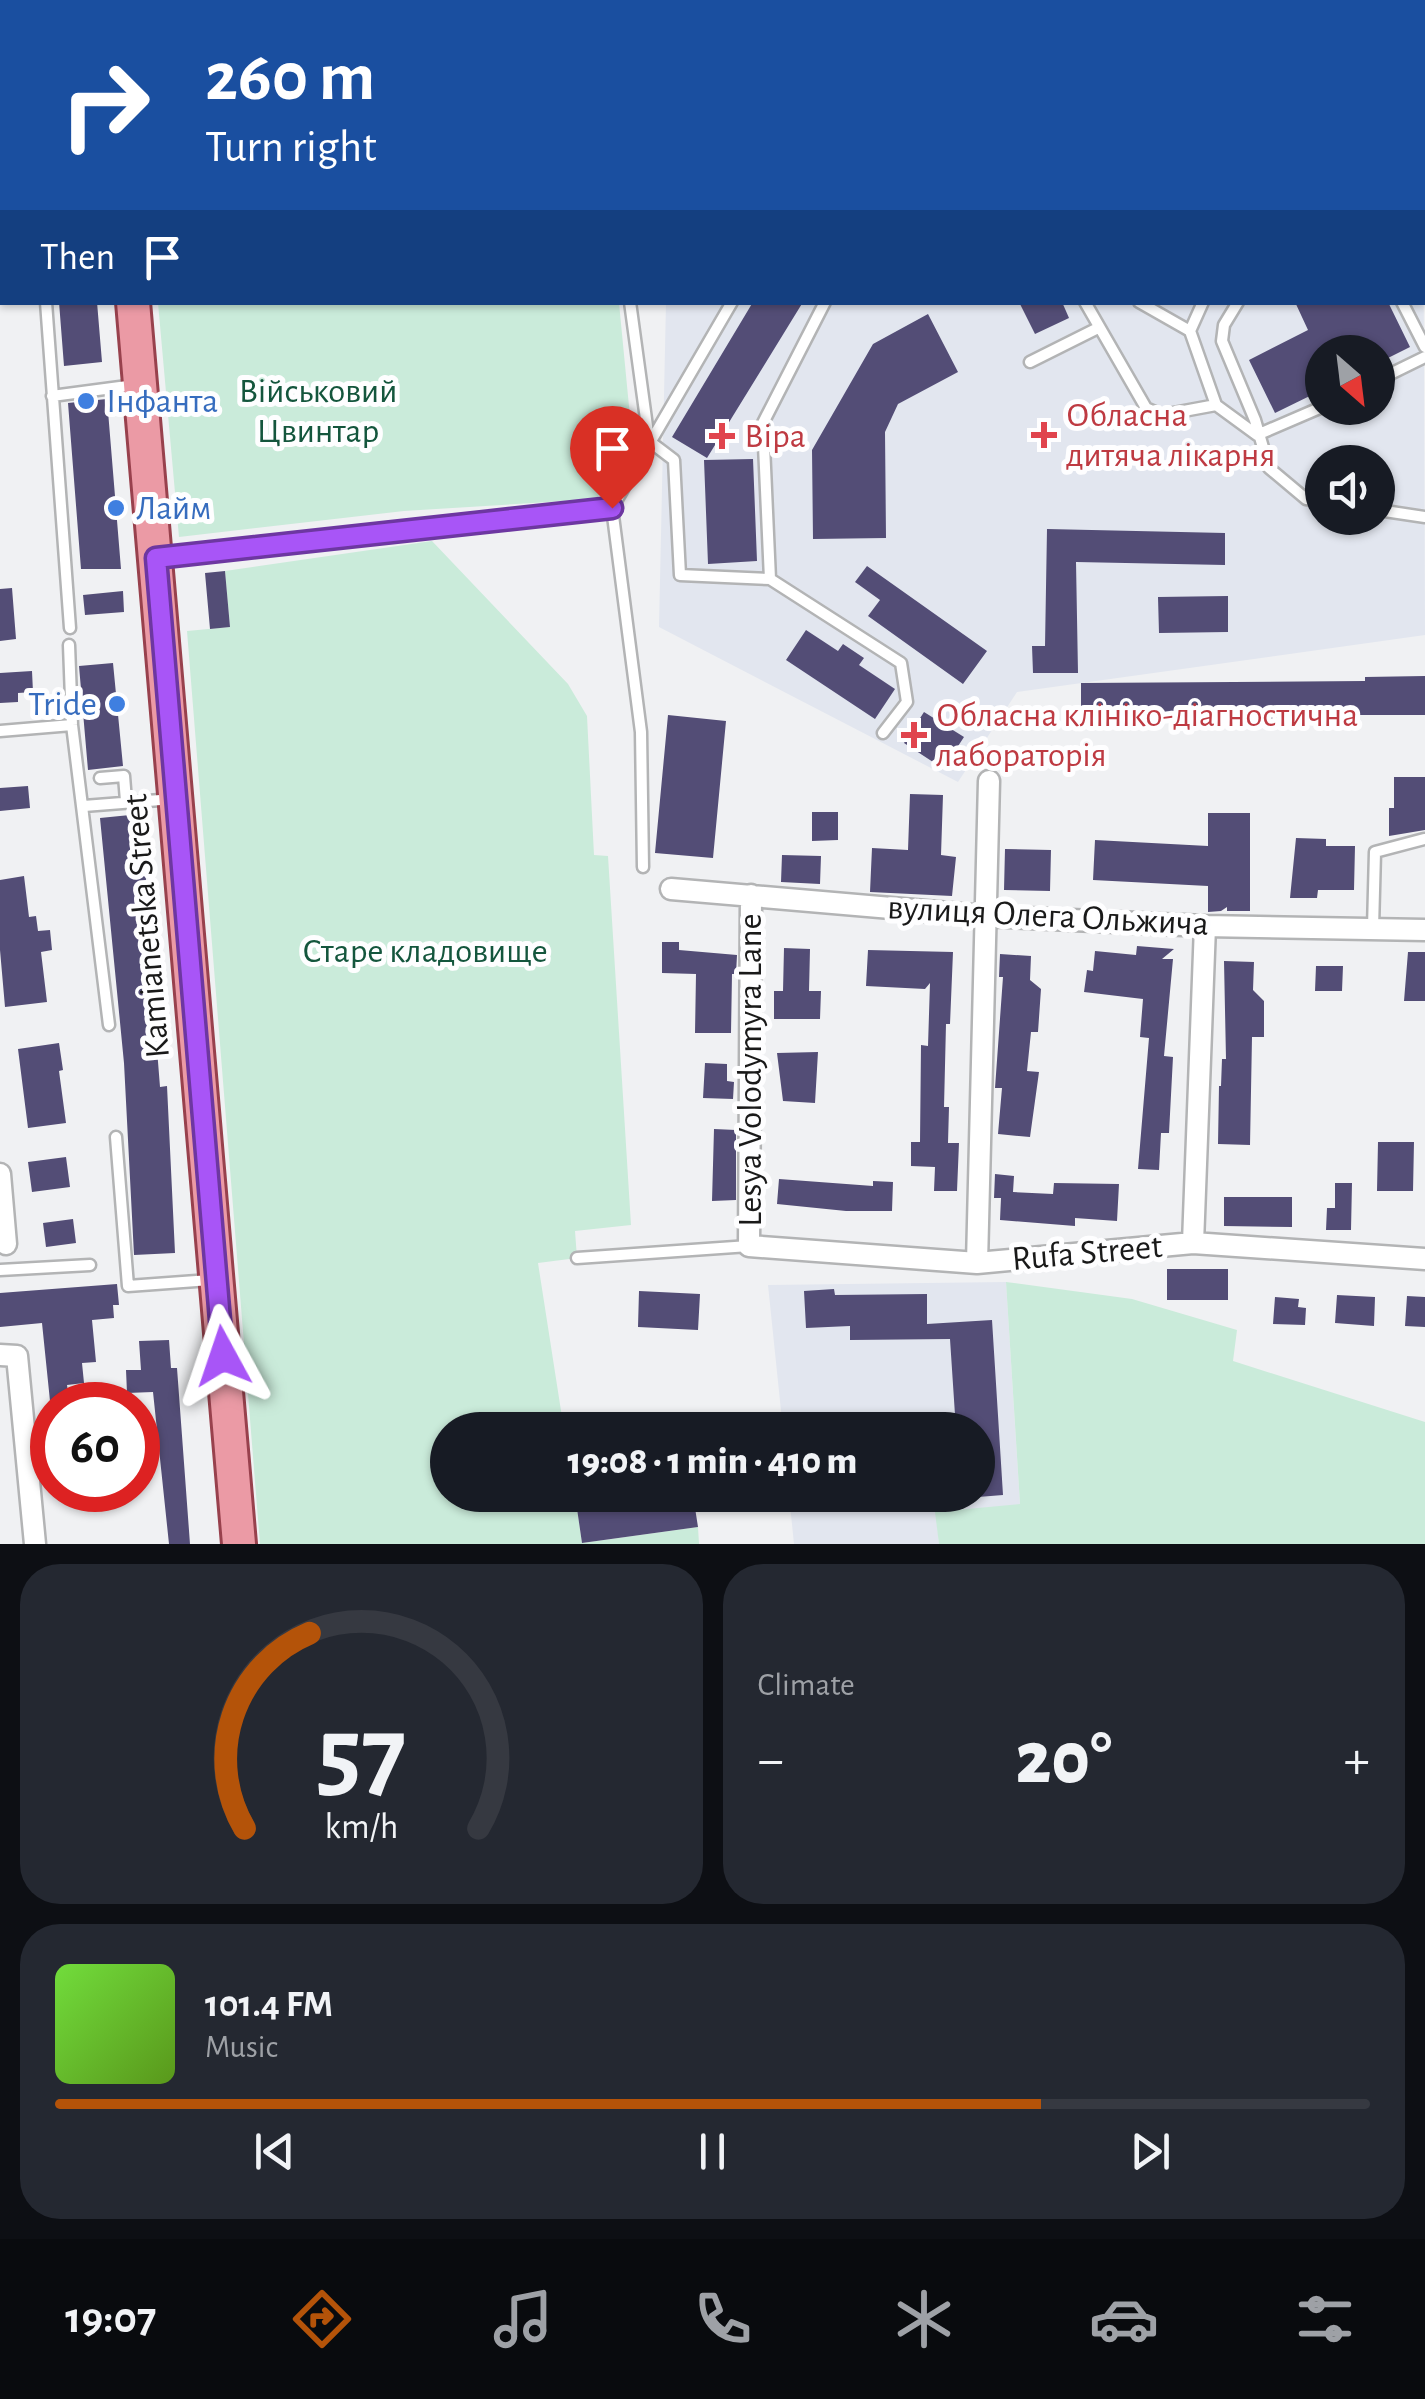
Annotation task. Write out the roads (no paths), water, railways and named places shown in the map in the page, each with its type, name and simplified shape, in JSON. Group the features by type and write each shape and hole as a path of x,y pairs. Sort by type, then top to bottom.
{"main road":[{"name":"Kamianetska Street","path":"133,305 240,1544"}],"street":[{"path":"977,1263 989,781"},
{"name":"вулиця Олега Ольжича","path":"671,889 984,916 1425,930"},
{"name":"Lesya Volodymyra Lane","path":"748,1246 751,894"},
{"path":"1193,1243 1205,926"},
{"path":"0,1174 6,1244"},
{"name":"Rufa Street","path":"748,1246 977,1263 1193,1243 1425,1260"},
{"path":"8,1355 36,1544"}],"lane":[{"path":"46,305 70,628"},
{"path":"630,305 649,441 674,460 680,575 770,578 902,664 906,702 883,732"},
{"path":"643,867 641,732 612,508 730,305"},
{"path":"770,578 762,423 823,305"},
{"path":"1086,305 1146,408 1162,415 1216,406"},
{"path":"1144,305 1190,332"},
{"path":"1201,305 1190,332 1216,406 1257,435"},
{"path":"1236,305 1224,325 1222,341 1255,420 1269,468 1305,498"},
{"path":"1404,305 1425,347"},
{"path":"1166,318 1184,320 1194,316"},
{"path":"1030,362 1098,328"},
{"path":"1395,372 1425,357"},
{"path":"52,396 142,385"},
{"path":"1257,435 1305,414"},
{"path":"156,558 612,508"},
{"path":"1395,513 1425,517"},
{"path":"69,645 72,724 108,1025"},
{"path":"0,730 72,724"},
{"path":"100,778 124,776 126,801"},
{"path":"84,806 177,799"},
{"path":"1373,928 1375,852 1424,840"},
{"path":"116,1137 128,1286 216,1280"},
{"path":"6,1244 4,1270 90,1265"},
{"path":"577,1258 748,1246"}],"place":[{"name":"Інфанта","path":"86,401"},
{"name":"Обласна дитяча лікарня","path":"1044,435"},
{"name":"Віра","path":"722,436"},
{"name":"Лайм","path":"116,508"},
{"name":"Tride","path":"117,704"},
{"name":"Обласна клініко-діагностична лабораторія","path":"914,735"}],"park label":[{"name":"Військовий Цвинтар","path":"318,411"},
{"name":"Старе кладовище","path":"425,951"}]}
